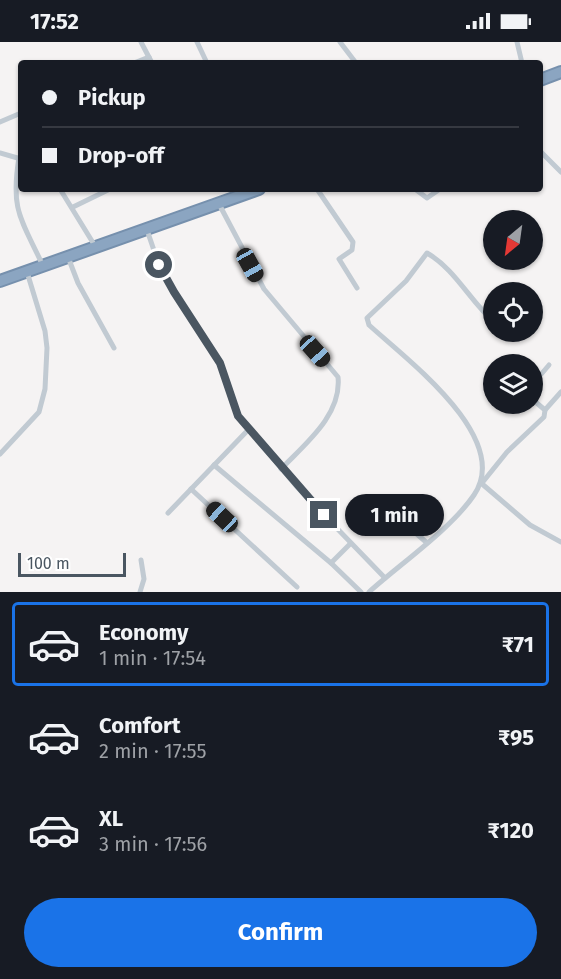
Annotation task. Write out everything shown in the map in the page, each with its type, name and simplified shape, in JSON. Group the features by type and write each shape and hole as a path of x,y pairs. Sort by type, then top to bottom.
{"highway":[{"path":"543,79 561,72"},
{"path":"0,281 252,192"}],"street":[{"path":"141,42 150,60"},
{"path":"197,42 206,60"},
{"path":"340,42 354,60"},
{"path":"517,42 521,60"},
{"path":"142,60 149,57"},
{"path":"0,122 18,114"},
{"path":"0,153 18,158"},
{"path":"543,154 561,172"},
{"path":"18,167 14,186 16,206 43,266"},
{"path":"62,192 96,248"},
{"path":"73,207 104,192"},
{"path":"319,192 353,242 352,250 339,259 357,288"},
{"path":"419,192 427,198 436,192"},
{"path":"219,204 264,289 338,378 339,388 332,410 281,469"},
{"path":"147,230 159,265 220,363 232,405 248,430 350,544 385,578"},
{"path":"481,483 483,471 481,450 447,397 369,325 367,318 406,281 427,253 450,272 471,301 483,312"},
{"path":"68,257 78,283 114,348"},
{"path":"0,454 39,412 44,395 47,348 45,331 27,272"},
{"path":"543,372 549,365"},
{"path":"369,592 455,516 507,452 539,422 561,392"},
{"path":"168,513 248,430"},
{"path":"214,465 331,563 361,592"},
{"path":"481,483 530,525 561,542"},
{"path":"191,489 297,587"},
{"path":"381,503 426,542"},
{"path":"331,563 350,544"},
{"path":"140,592 144,579 141,560"}],"route":[{"path":"159,265 220,363 226,377 232,405 238,416 249,432 324,515"}]}
